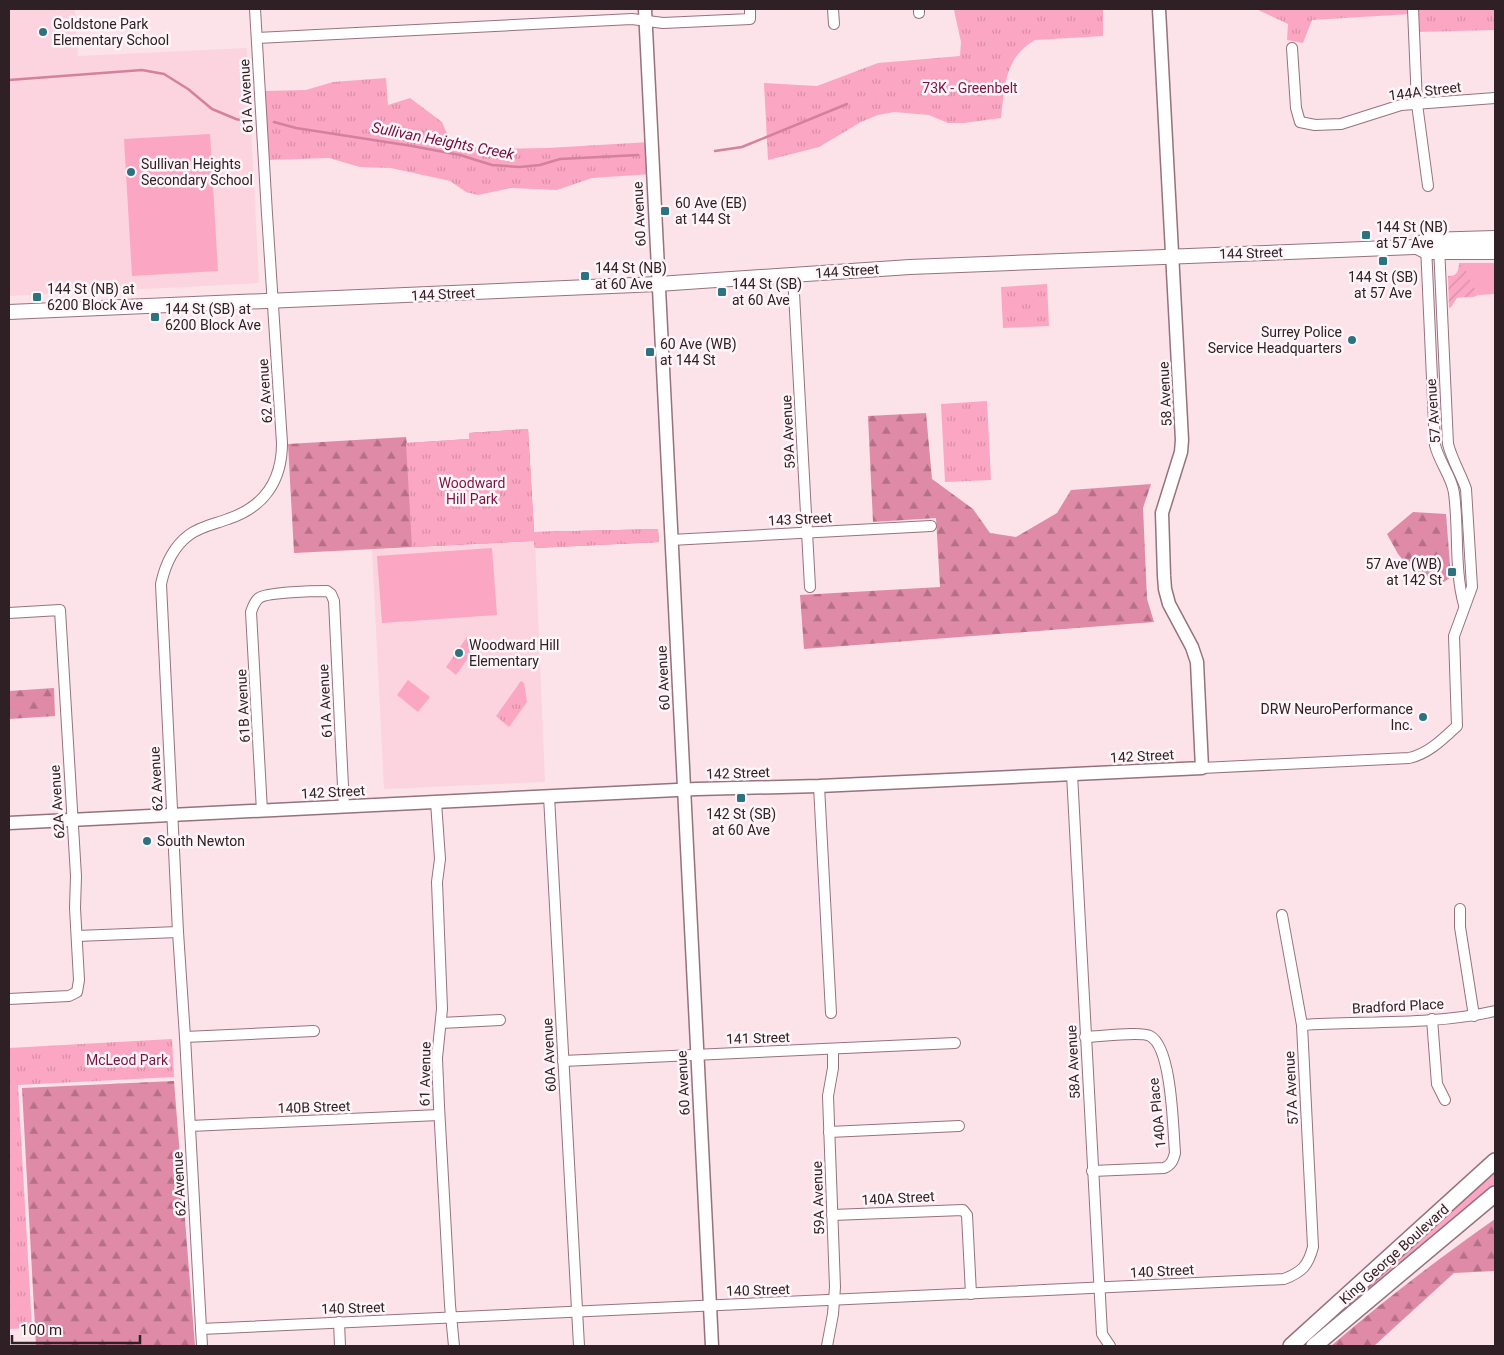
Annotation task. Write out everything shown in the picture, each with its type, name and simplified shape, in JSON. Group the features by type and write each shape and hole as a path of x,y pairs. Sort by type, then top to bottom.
{"main road":[{"name":"144 Street","path":"9,312 658,284 920,267 1429,246 1495,238"},
{"name":"144 Street","path":"1429,246 1495,252"},
{"name":"King George Boulevard","path":"1291,1346 1495,1162"},
{"name":"King George Boulevard","path":"1314,1346 1495,1194"}],"street":[{"name":"61A Avenue","path":"255,9 260,74 260,118 268,208 273,302"},
{"path":"834,9 834,24"},
{"name":"58 Avenue","path":"1159,9 1182,440 1181,452 1162,513 1164,576 1169,604 1192,647 1197,662 1202,768"},
{"path":"1413,9 1417,104 1428,186"},
{"path":"257,38 632,19 645,15 662,23 750,14"},
{"name":"60 Avenue","path":"645,15 712,1346"},
{"name":"144A Street","path":"1292,48 1296,108 1300,122 1315,125 1341,124 1401,105 1495,98"},
{"name":"57 Avenue","path":"1429,246 1435,446 1440,463 1454,491 1459,587 1464,605 1454,636 1457,726"},
{"name":"59A Avenue","path":"792,275 810,587"},
{"name":"62 Avenue","path":"202,1346 160,584 168,560 179,545 203,527 241,514 254,506 274,483 281,468 282,443 273,302"},
{"name":"143 Street","path":"671,540 931,526"},
{"name":"61A Avenue","path":"256,601 264,596 323,591 331,594 334,600 344,807"},
{"name":"61B Avenue","path":"256,601 251,612 262,811"},
{"name":"62A Avenue","path":"9,613 60,610 76,876 79,980 77,992 70,996 9,999"},
{"name":"142 Street","path":"9,823 549,796 819,786 1409,758 1423,753 1457,726"},
{"name":"58A Avenue","path":"1072,774 1102,1334 1110,1346"},
{"path":"819,786 831,1013"},
{"name":"60A Avenue","path":"549,796 578,1346"},
{"name":"61 Avenue","path":"436,802 440,859 437,882 442,1009 437,1058 454,1346"},
{"path":"1460,909 1460,927 1474,1016"},
{"name":"57A Avenue","path":"1282,916 1302,1025 1313,1247 1310,1260"},
{"path":"77,936 178,932"},
{"name":"Bradford Place","path":"1302,1025 1474,1016 1495,1011"},
{"path":"1432,1019 1437,1084 1445,1100"},
{"path":"441,1023 500,1020"},
{"path":"185,1036 314,1031"},
{"name":"140A Place","path":"1085,1037 1145,1034 1156,1040 1160,1046 1171,1088 1175,1153 1170,1165 1164,1168 1092,1171"},
{"name":"141 Street","path":"563,1061 955,1043"},
{"name":"59A Avenue","path":"827,1346 834,1300 828,1096 833,1068 833,1049"},
{"name":"140B Street","path":"190,1126 439,1115"},
{"path":"829,1132 959,1126"},
{"name":"140A Street","path":"832,1215 958,1209 965,1211 967,1215 971,1294"},
{"name":"140 Street","path":"201,1329 1284,1279 1300,1271 1310,1260"},
{"path":"339,1322 340,1346"}],"shaded area":[{"name":"Sullivan Heights Secondary School","path":"9,9 75,9 78,56 247,48 259,283 9,296"},
{"name":"Woodward Hill Elementary","path":"535,541 545,782 384,789 372,550"}],"green space":[{"name":"73K - Greenbelt","path":"1103,9 1103,36 1035,40 1025,47 1017,55 1008,74 1001,118 964,123 948,123 929,115 894,112 878,115 861,122 819,147 768,160 764,83 817,86 878,63 960,56 961,42 954,10"},
{"path":"1256,9 1410,9 1410,14 1312,20 1303,43 1287,40 1288,24"},
{"path":"1414,9 1495,9 1495,30 1415,32"},
{"path":"386,78 388,105 410,98 442,122 448,136 465,144 488,149 547,148 650,142 651,174 592,178 557,190 511,188 478,195 466,192 450,181 391,168 360,167 329,158 268,160 265,91 306,90 333,82"},
{"path":"210,134 218,271 132,276 124,139"},
{"path":"1459,263 1495,263 1495,294 1478,295 1464,265 1459,265"},
{"path":"1459,265 1465,265 1468,276 1478,295 1457,298 1449,308 1448,276 1456,274"},
{"path":"1047,284 1049,326 1003,328 1001,287"},
{"path":"987,401 991,480 945,482 941,404"},
{"path":"926,413 932,479 973,509 990,533 1016,537 1057,513 1071,490 1151,484 1143,508 1147,599 1154,622 804,649 800,595 940,587 936,518 873,522 868,416"},
{"path":"528,429 534,532 658,529 659,542 535,548 534,541 294,553 288,444 406,437 407,443 469,439 469,433"},
{"name":"Woodward Hill Park","path":"528,429 534,532 658,529 659,542 535,548 534,541 412,547 406,443 469,439 469,433"},
{"path":"1413,512 1446,514 1451,577 1444,582 1415,574 1398,554 1387,534"},
{"path":"492,548 497,615 382,623 377,556"},
{"path":"467,637 478,644 456,675 446,667"},
{"path":"408,680 430,697 418,712 397,695"},
{"path":"521,681 524,683 527,702 509,727 496,716"},
{"path":"54,688 55,716 9,719 9,691"},
{"name":"McLeod Park","path":"172,1039 174,1077 18,1085 32,1328 9,1329 9,1048"},
{"path":"174,1081 195,1346 36,1346 22,1088"},
{"path":"1495,1168 1495,1187 1310,1346 1297,1346"},
{"path":"1495,1219 1495,1271 1454,1273 1374,1346 1331,1346 1411,1281"}],"waterway":[{"name":"Sullivan Heights Creek","path":"9,80 142,70 164,74 188,89 212,109 251,123"},
{"name":"Sullivan Heights Creek","path":"715,151 742,147 847,104"},
{"name":"Sullivan Heights Creek","path":"274,122 296,128 460,155 492,165 520,167 540,165 560,159 638,155"}],"place":[{"name":"Goldstone Park Elementary School","path":"43,32"},
{"name":"Sullivan Heights Secondary School","path":"131,172"},
{"name":"60 Ave (EB) at 144 St","path":"665,211"},
{"name":"144 St (NB) at 57 Ave","path":"1366,235"},
{"name":"144 St (SB) at 57 Ave","path":"1383,261"},
{"name":"144 St (NB) at 60 Ave","path":"585,276"},
{"name":"144 St (SB) at 60 Ave","path":"722,292"},
{"name":"144 St (NB) at 6200 Block Ave","path":"37,297"},
{"name":"144 St (SB) at 6200 Block Ave","path":"155,317"},
{"name":"Surrey Police Service Headquarters","path":"1352,340"},
{"name":"60 Ave (WB) at 144 St","path":"650,352"},
{"name":"57 Ave (WB) at 142 St","path":"1452,572"},
{"name":"Woodward Hill Elementary","path":"459,653"},
{"name":"DRW NeuroPerformance Inc.","path":"1423,717"},
{"name":"142 St (SB) at 60 Ave","path":"741,798"},
{"name":"South Newton","path":"147,841"}]}
